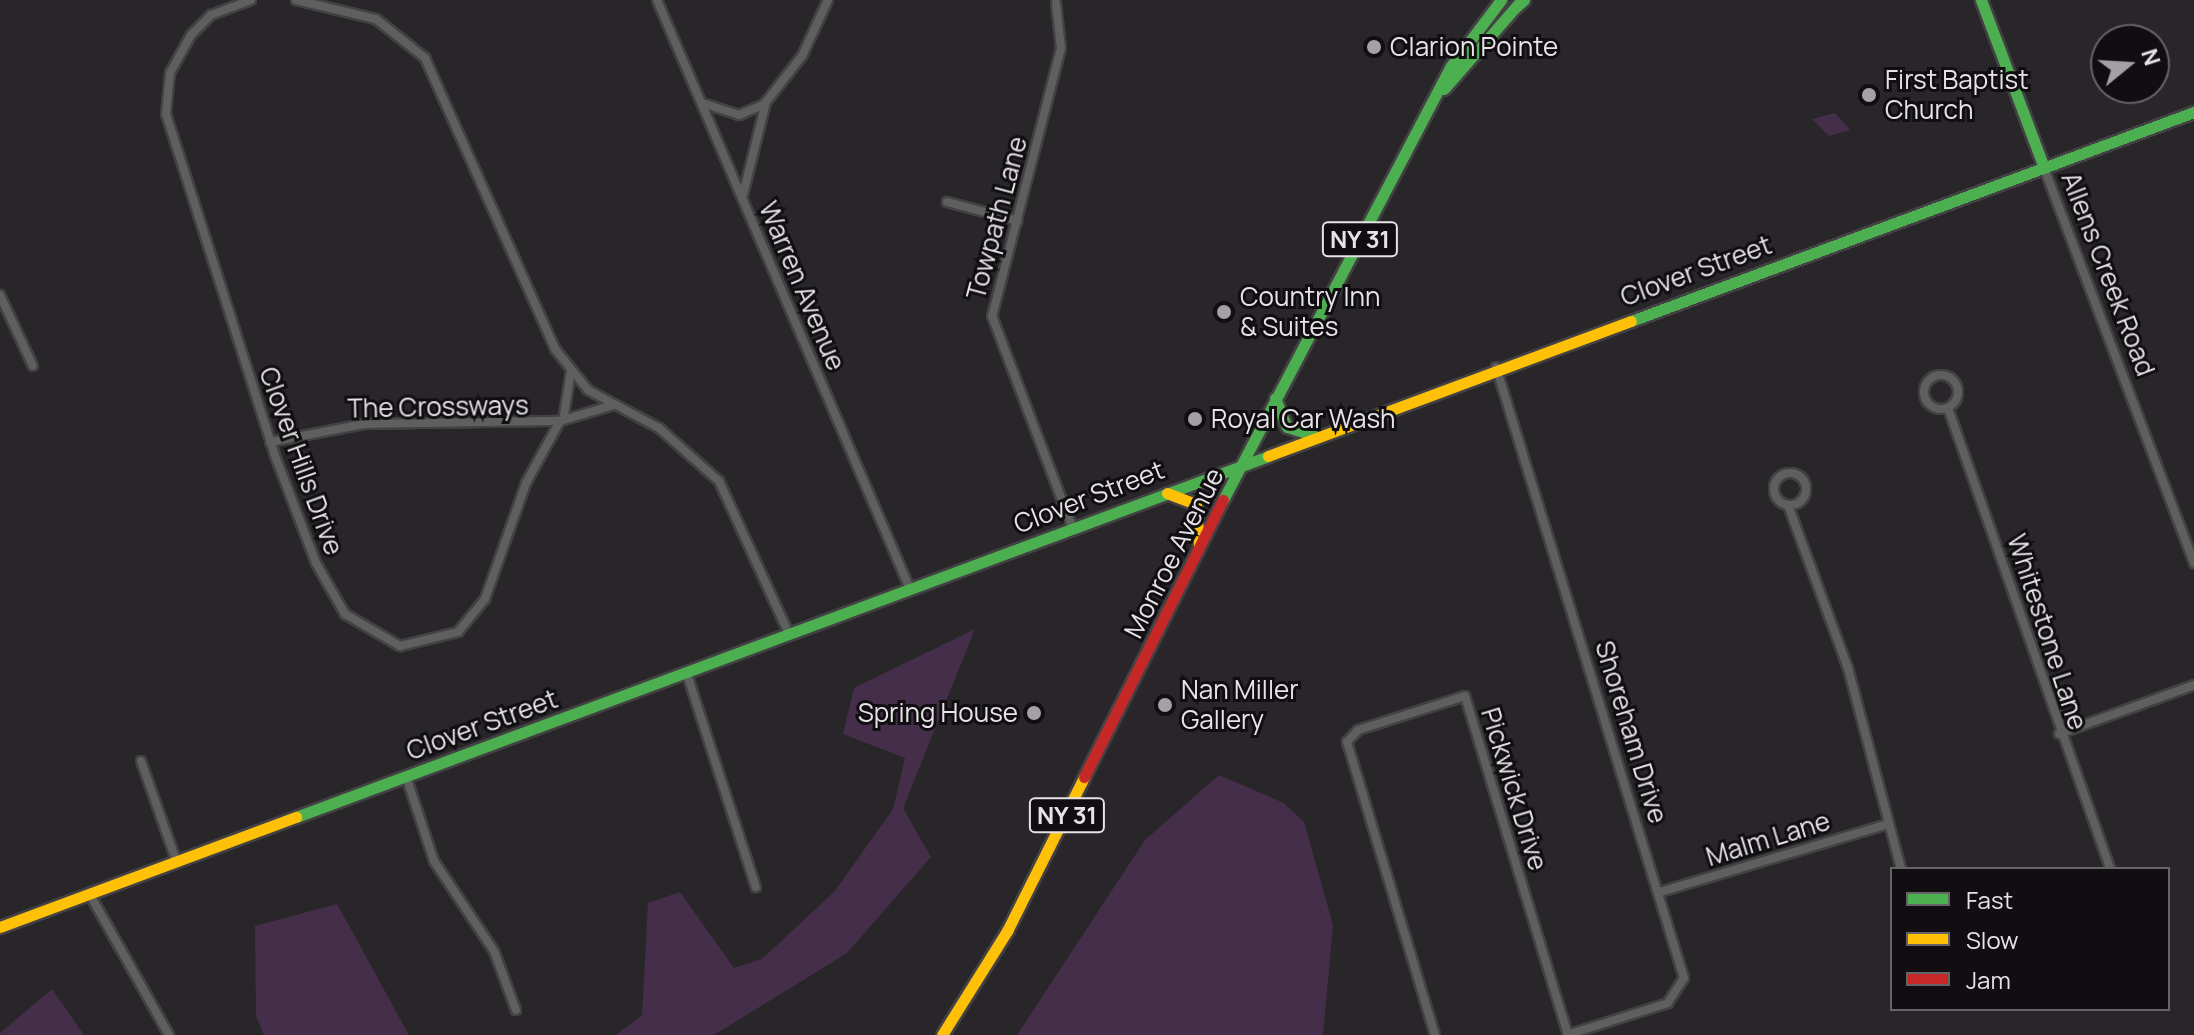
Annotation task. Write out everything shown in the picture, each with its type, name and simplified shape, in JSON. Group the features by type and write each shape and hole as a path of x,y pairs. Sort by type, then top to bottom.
{"main road":[{"name":"Monroe Avenue","path":"942,1035 1000,945 1275,398 1444,89 1451,66 1501,0"},
{"name":"Allens Creek Road","path":"1981,0 2044,168"},
{"name":"Monroe Avenue","path":"1444,89 1520,3"},
{"name":"Clover Street","path":"0,927 791,636 1496,366 2194,112"},
{"path":"1275,398 1287,427 1313,435"},
{"path":"1163,493 1196,504 1199,553"}],"street":[{"name":"Clover Hills Drive","path":"251,0 211,15 191,35 170,73 166,106 270,442 337,603 377,638 424,646 458,632 479,610 526,483 562,418 571,371"},
{"path":"296,0 376,19 425,58 451,103 521,284 571,371 614,405 678,442 725,489 791,636"},
{"name":"Warren Avenue","path":"657,0 910,589"},
{"path":"743,199 744,168 766,102 802,56 828,0"},
{"name":"Towpath Lane","path":"1056,3 1061,48 1018,221 993,302 994,331 1072,527"},
{"path":"701,102 739,115 766,102"},
{"name":"Allens Creek Road","path":"2044,168 2194,563"},
{"path":"947,202 1018,221"},
{"path":"0,295 33,366"},
{"name":"Shoreham Drive","path":"1496,366 1682,968 1680,994 1567,1035"},
{"name":"Whitestone Lane","path":"1948,408 1925,397 1932,378 1956,385 1948,408 2059,734 2109,867"},
{"path":"562,418 614,405"},
{"name":"The Crossways","path":"270,442 364,424 562,418"},
{"path":"1788,505 1848,668 1900,867"},
{"path":"687,674 756,887"},
{"path":"2059,734 2194,685"},
{"name":"Pickwick Drive","path":"1435,1035 1347,742 1358,730 1465,696 1567,1035"},
{"path":"141,761 176,860"},
{"path":"406,776 434,861 494,951 516,1010"},
{"name":"Malm Lane","path":"1660,892 1888,824"},
{"path":"89,893 169,1035"}],"shaded area":[{"path":"1835,113 1850,130 1829,136 1812,119"},
{"path":"975,629 903,808 931,857 847,953 714,1035 616,1035 642,1015 648,903 680,892 734,968 762,959 835,891 893,809 905,758 843,734 854,688"},
{"path":"1219,775 1284,803 1304,822 1333,925 1323,1035 1017,1035 1145,840"},
{"path":"337,904 409,1035 264,1035 256,1016 255,926"},
{"path":"52,989 84,1035 0,1035 0,1033"}],"traffic: fast":[{"path":"1223,500 1451,66 1501,0"},
{"path":"1515,8 1524,0"},
{"path":"1981,0 2044,168"},
{"path":"1444,89 1519,3"},
{"path":"1631,321 2194,112"},
{"path":"1275,398 1287,427 1313,435"},
{"path":"296,817 1268,456"}],"traffic: slow":[{"path":"1268,456 1631,321"},
{"path":"1167,493 1196,504 1199,546"},
{"path":"942,1035 1007,931 1084,777"},
{"path":"0,927 296,817"}],"traffic: jam":[{"path":"1084,777 1223,500"}],"place":[{"name":"Clarion Pointe","path":"1374,47"},
{"name":"First Baptist Church","path":"1869,95"},
{"name":"Country Inn & Suites","path":"1224,312"},
{"name":"Royal Car Wash","path":"1195,419"},
{"name":"Nan Miller Gallery","path":"1165,705"},
{"name":"Spring House","path":"1034,713"}]}
